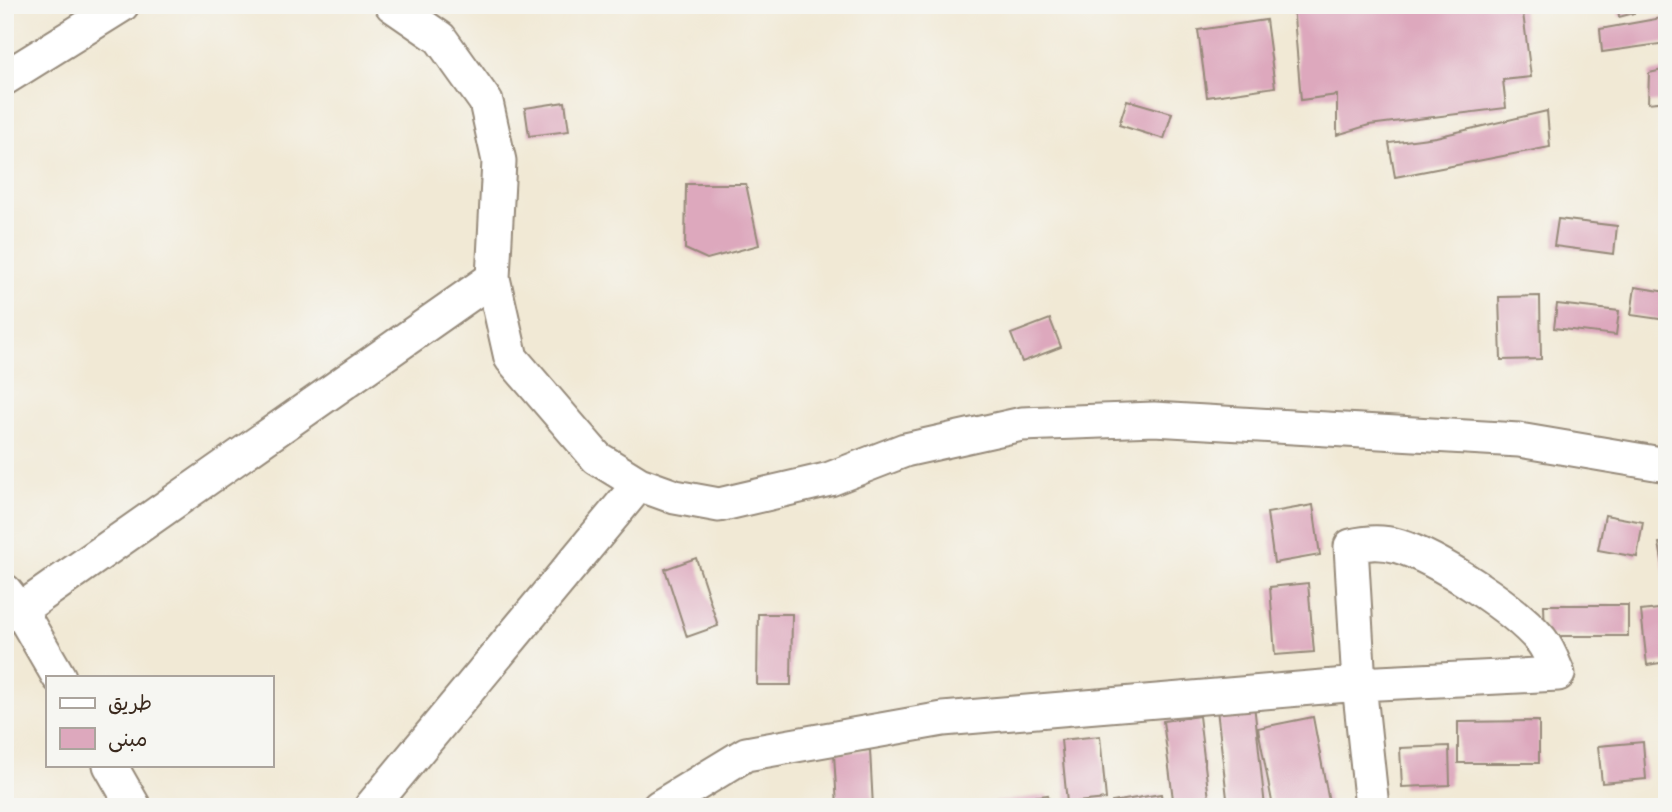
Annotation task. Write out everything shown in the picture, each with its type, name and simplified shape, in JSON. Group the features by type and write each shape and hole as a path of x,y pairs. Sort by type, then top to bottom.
{"street":[{"path":"5,78 122,5"},
{"path":"392,5 440,38 486,102 499,161 493,278 511,358 597,458 639,484 675,497 719,505 830,479 905,450 1021,424 1154,419 1519,440 1667,465"},
{"path":"58,676 12,601 493,278"},
{"path":"371,807 639,484"},
{"path":"659,807 746,754 943,719 1359,684 1558,674 1540,639 1501,605 1451,572 1398,546 1370,541 1351,546 1359,684 1372,807"},
{"path":"111,766 134,807"}],"building":[{"path":"1293,5 1522,5 1531,77 1503,80 1506,108 1369,125 1337,135 1337,95 1301,100"},
{"path":"1618,5 1633,5 1634,13 1619,17"},
{"path":"1667,17 1667,43 1602,52 1600,29"},
{"path":"1266,20 1275,87 1207,97 1198,30"},
{"path":"1667,69 1667,101 1648,103 1649,73"},
{"path":"1127,100 1172,113 1164,139 1119,125"},
{"path":"565,102 569,131 529,136 525,108"},
{"path":"1547,111 1550,147 1395,177 1389,143 1436,137"},
{"path":"686,184 746,184 759,245 707,259 685,249"},
{"path":"1558,219 1617,226 1614,254 1554,246"},
{"path":"1635,287 1667,292 1667,320 1631,315"},
{"path":"1540,296 1541,359 1501,360 1499,297"},
{"path":"1557,304 1619,311 1616,335 1554,328"},
{"path":"1050,319 1061,347 1022,362 1011,334"},
{"path":"1313,505 1320,555 1274,563 1267,513"},
{"path":"1605,515 1643,522 1637,557 1598,550"},
{"path":"1667,542 1667,577 1665,577 1659,543"},
{"path":"696,558 718,626 687,637 665,569"},
{"path":"1308,583 1314,652 1275,655 1270,587"},
{"path":"1544,605 1628,605 1628,636 1545,636"},
{"path":"1667,608 1667,662 1647,665 1641,611"},
{"path":"758,614 792,614 791,685 757,685"},
{"path":"1254,704 1265,807 1228,807 1217,709"},
{"path":"1199,716 1210,807 1174,807 1163,721"},
{"path":"1313,717 1330,807 1273,807 1258,728"},
{"path":"1539,721 1539,763 1458,763 1458,722"},
{"path":"1100,736 1106,799 1067,803 1061,740"},
{"path":"1643,742 1646,779 1602,783 1598,746"},
{"path":"1449,746 1450,785 1402,787 1400,748"},
{"path":"870,750 873,807 837,807 834,753"},
{"path":"1161,794 1163,807 1112,807 1112,802"},
{"path":"1048,795 1049,807 995,807 994,802"}]}
